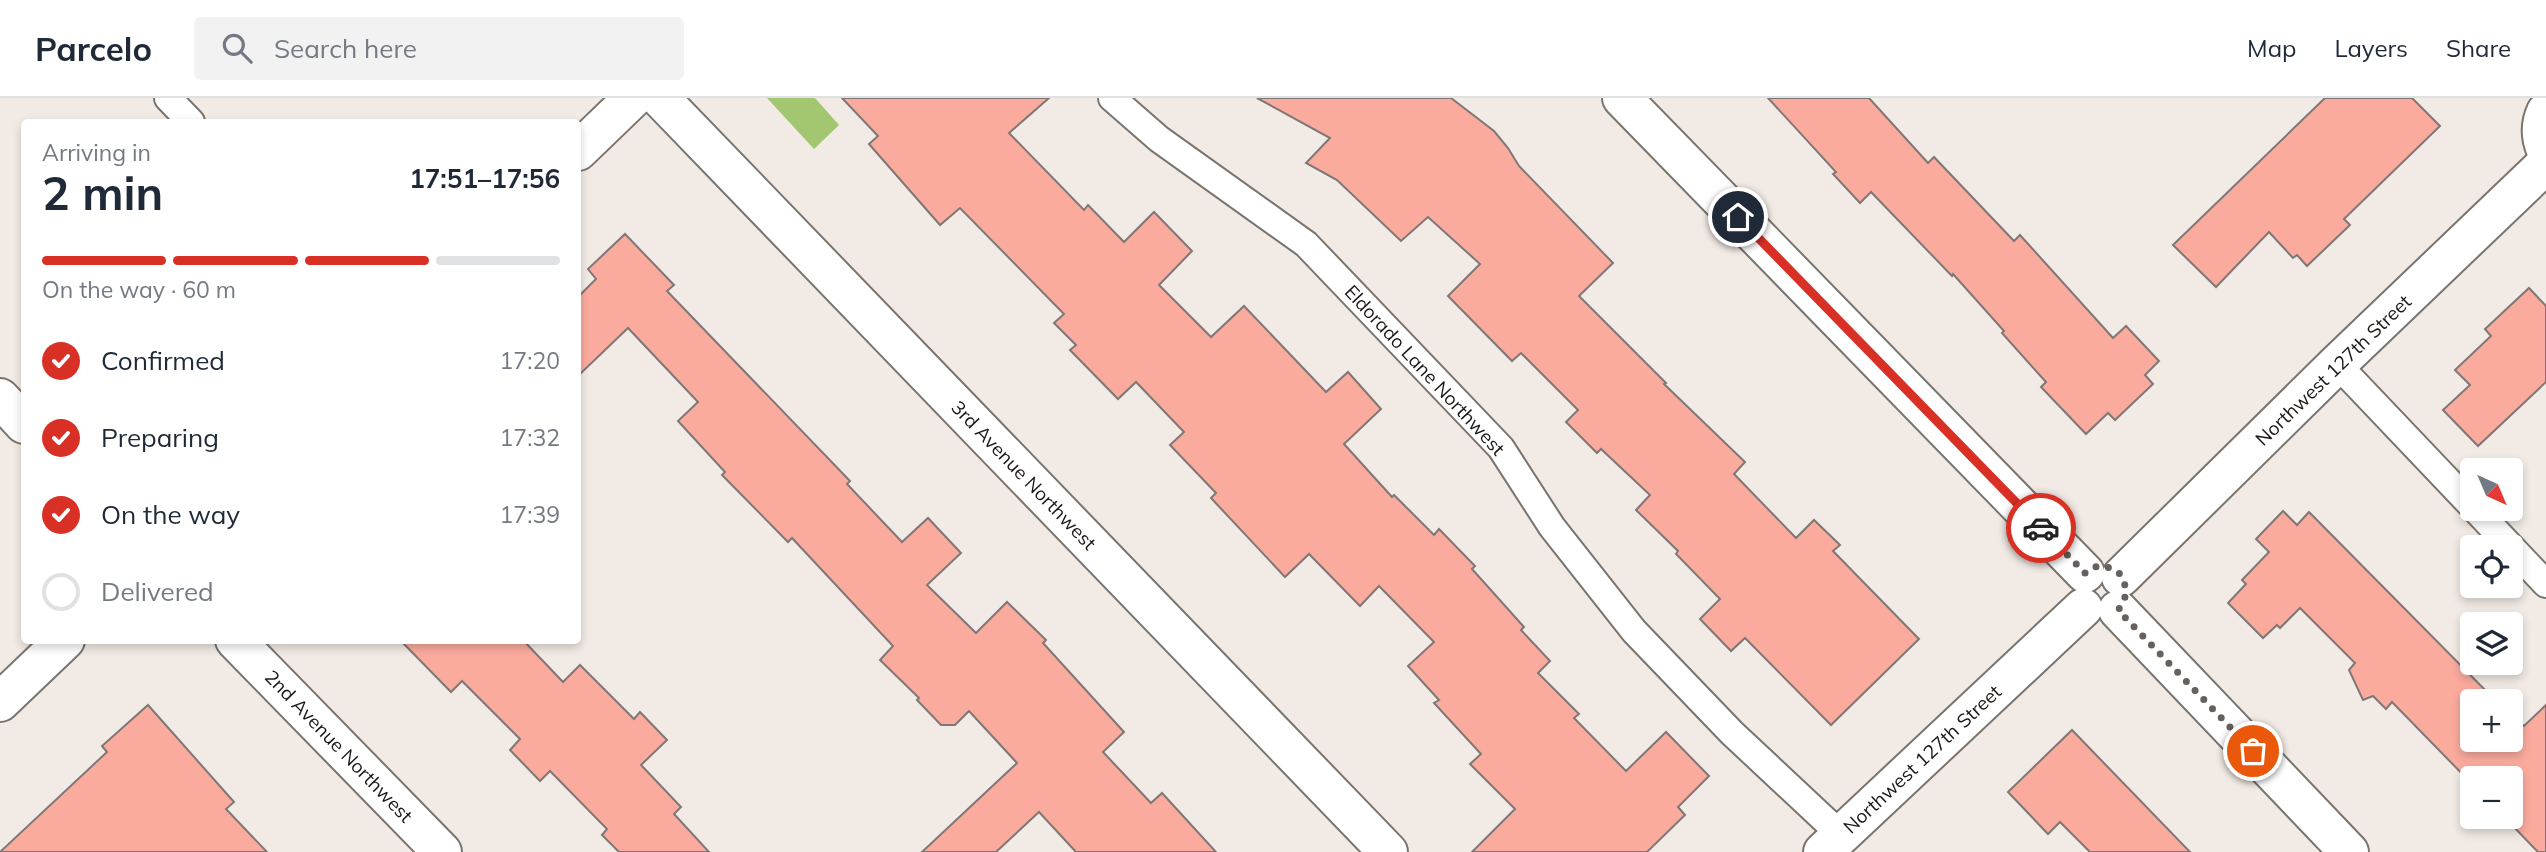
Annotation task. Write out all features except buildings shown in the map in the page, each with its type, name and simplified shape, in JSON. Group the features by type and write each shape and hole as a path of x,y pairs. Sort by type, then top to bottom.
{"street":[{"path":"581,148 633,98"},
{"name":"3rd Avenue Northwest","path":"660,98 1388,852"},
{"path":"1622,98 2102,592 2349,852"},
{"path":"2546,112 2541,135 2546,150"},
{"name":"Northwest 127th Street","path":"1832,843 2102,592 2546,164"},
{"path":"0,398 21,421"},
{"path":"0,702 61,644"},
{"name":"2nd Avenue Northwest","path":"239,644 442,852"}],"lane":[{"path":"168,98 188,119"},
{"name":"Eldorado Lane Northwest","path":"1112,98 1159,139 1306,244 1501,449 1552,527 1634,631 1832,843"},
{"path":"2337,364 2460,493"},
{"path":"2487,522 2546,584"}],"shaded area":[{"path":"767,98 815,98 839,125 814,149"}],"way so far":[{"path":"2041,528 2085,573 2095,566 2104,566 2119,573 2126,589 2125,598 2118,610 2253,751"}],"route":[{"path":"1738,217 2041,528"}]}
